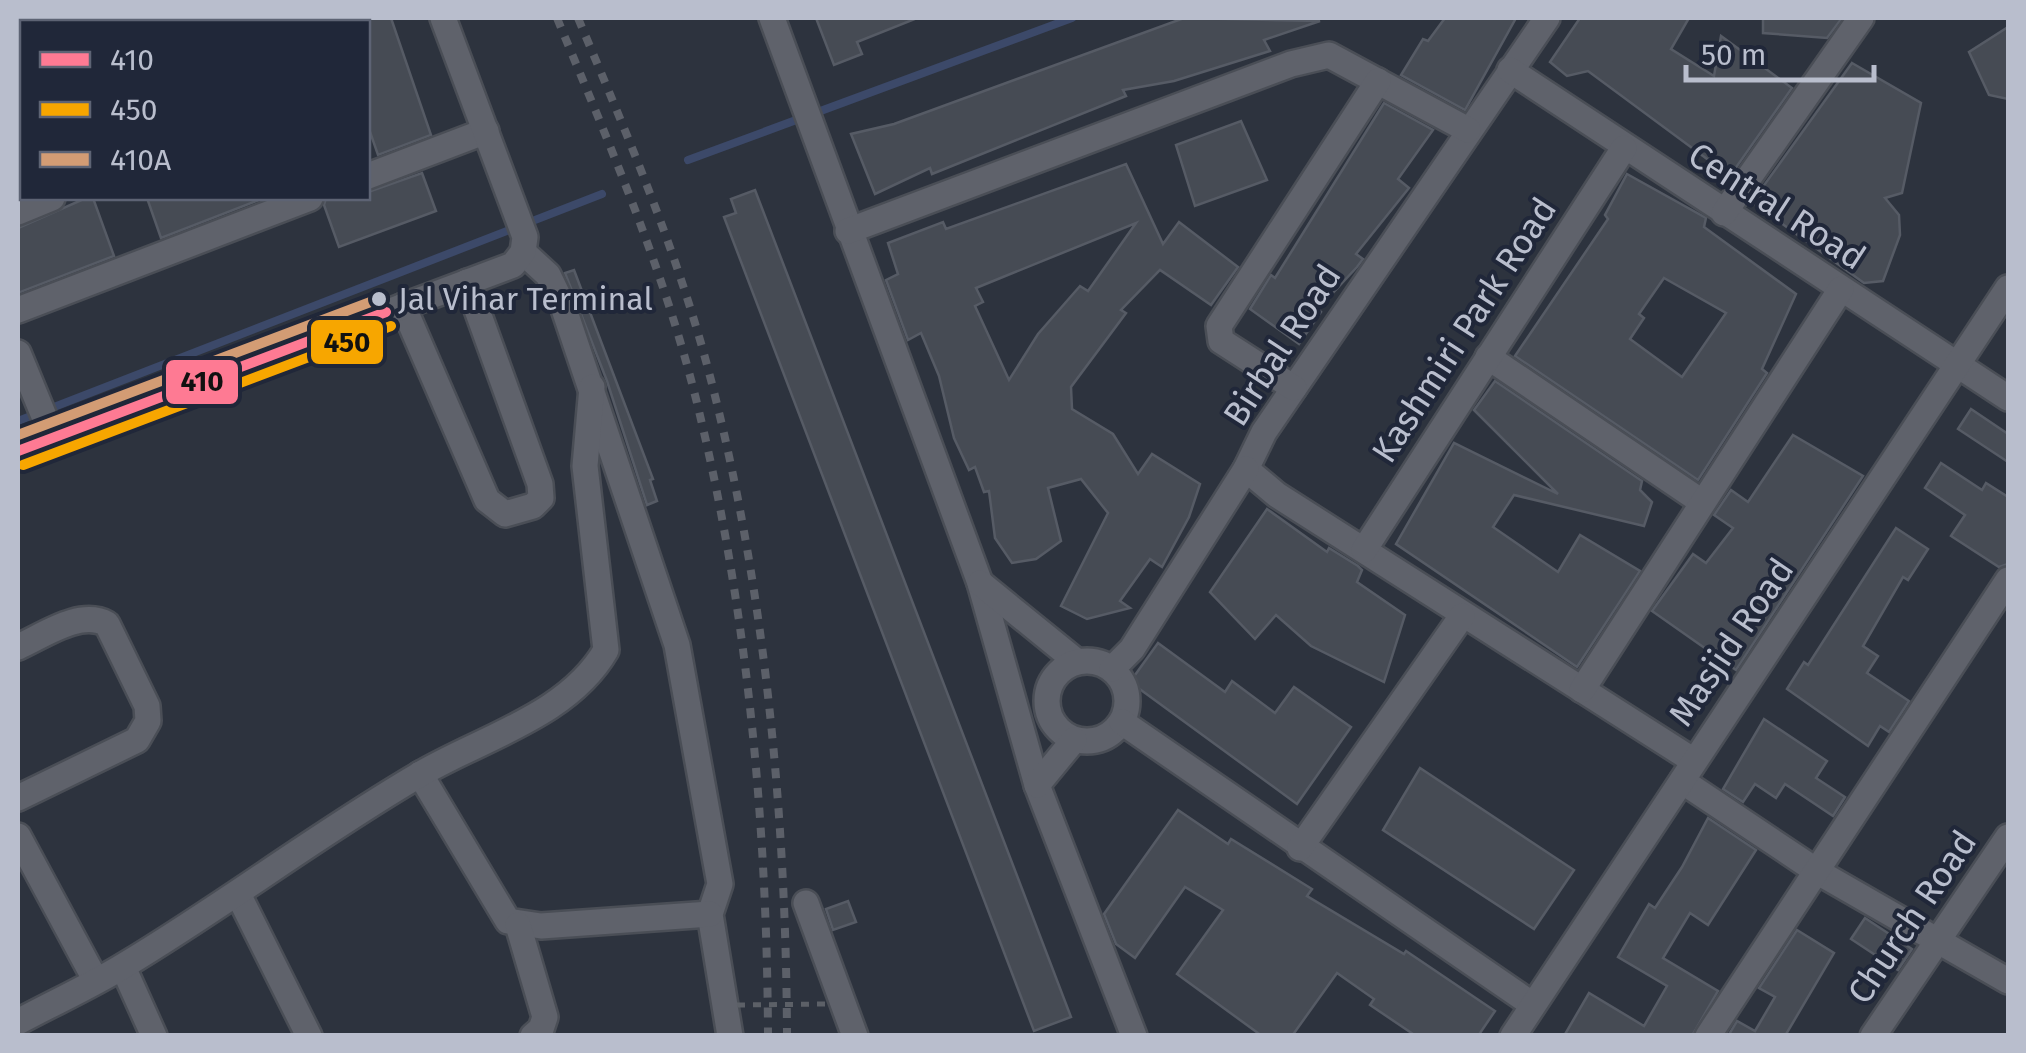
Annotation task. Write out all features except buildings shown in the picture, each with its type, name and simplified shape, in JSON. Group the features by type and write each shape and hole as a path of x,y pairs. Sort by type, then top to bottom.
{"street":[{"path":"442,18 522,235 548,275 592,387 676,645 720,884 710,914 730,1036"},
{"path":"772,18 980,583 1037,785 1134,1036"},
{"name":"Birbal Road","path":"1547,18 1294,388 1246,468 1277,495 1582,690 1818,872 2008,981"},
{"path":"1724,213 1861,18"},
{"path":"848,230 1291,64 1329,54 1468,130"},
{"name":"Central Road","path":"1510,70 2008,398"},
{"path":"1294,388 1222,341 1218,326 1378,81"},
{"path":"370,172 486,131"},
{"name":"Kashmiri Park Road","path":"1364,550 1624,148"},
{"path":"18,212 47,200"},
{"path":"18,310 293,201"},
{"path":"18,451 46,421 403,306 513,264 522,235"},
{"path":"403,306 487,500 505,514 533,506 540,498 540,484 467,282"},
{"name":"Masjid Road","path":"1513,1036 2008,288"},
{"path":"1582,690 1840,289"},
{"path":"18,354 46,421"},
{"path":"1488,357 1702,502"},
{"path":"18,1022 123,967 420,774 500,735 570,692 594,670 606,650 585,466 592,387"},
{"path":"1112,669 1132,649 1246,468"},
{"path":"1708,1036 2008,580"},
{"path":"980,583 1076,661 1112,669 1124,684 1128,703 1122,722 1110,735 1092,742 1074,740 1059,730 1049,714 1047,696 1054,679 1076,661"},
{"path":"1300,848 1462,616"},
{"path":"18,647 75,621 95,617 107,624 147,706 148,721 137,740 18,798"},
{"path":"1122,722 1532,1006"},
{"path":"1037,785 1074,740"},
{"path":"420,774 464,840 508,921 518,925 710,914"},
{"path":"18,836 96,981"},
{"name":"Church Road","path":"1873,1036 2008,838"},
{"path":"238,894 309,1036"},
{"path":"806,903 855,1036"},
{"path":"518,925 545,1017 541,1030 533,1036"},
{"path":"123,967 154,1036"}],"path":[{"path":"738,1005 827,1004"}],"waterway":[{"path":"688,160 1072,18"},
{"path":"18,421 602,194"}],"railway":[{"path":"557,18 667,299 713,473 751,713 763,875 768,1036"},
{"path":"578,18 670,247 700,340 731,467 747,547 770,709 782,873 787,1036"}],"transit line":[{"name":"410A","path":"18,435 381,298"},
{"name":"410","path":"18,451 386,312"},
{"name":"450","path":"23,465 391,326"}],"place":[{"name":"Jal Vihar Terminal","path":"379,299"}]}
